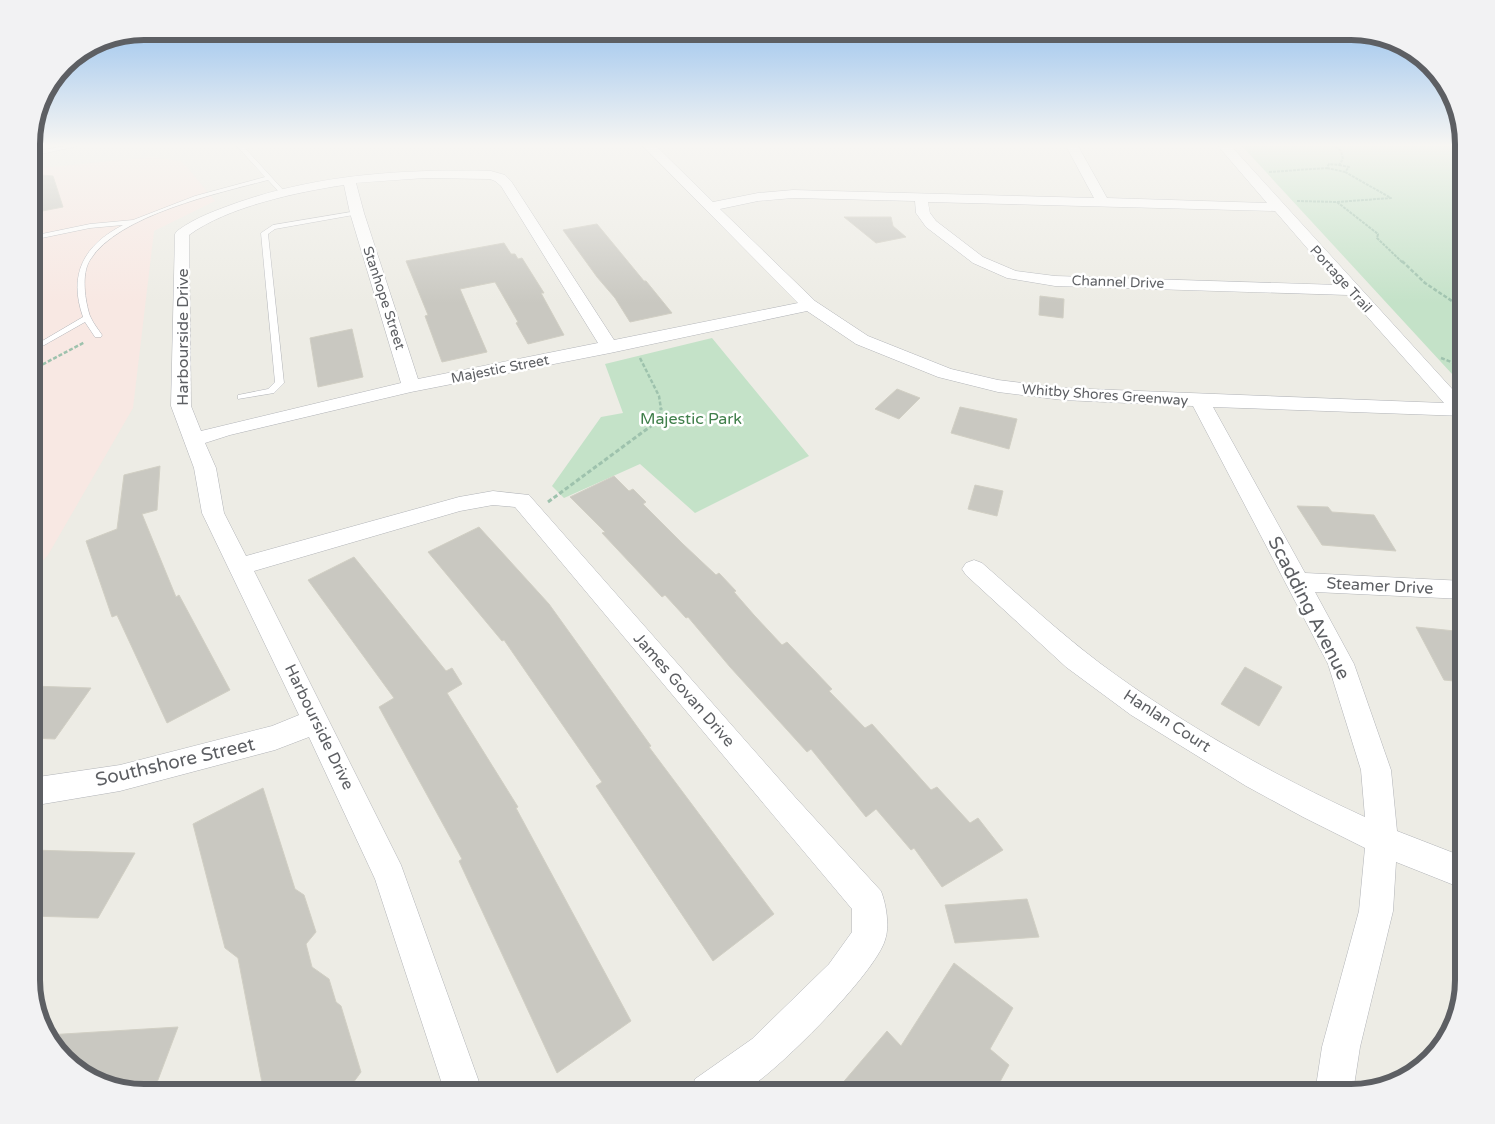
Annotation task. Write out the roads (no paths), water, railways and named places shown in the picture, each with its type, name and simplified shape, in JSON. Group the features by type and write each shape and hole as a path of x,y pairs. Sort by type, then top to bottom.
{"street":[{"name":"Harbourside Drive","path":"256,198 192,226 182,234 181,406 205,468 213,513 390,876 461,1084"},
{"name":"Stanhope Street","path":"354,198 411,386"},
{"name":"Harbourside Drive","path":"515,198 610,348"},
{"name":"Whitby Shores Greenway","path":"701,198 809,304 862,340 954,375 998,386 1063,394 1455,410"},
{"path":"710,207 756,198"},
{"name":"Channel Drive","path":"920,198 923,213 931,224 978,260 1014,275 1055,280 1351,290"},
{"path":"986,198 1277,207"},
{"name":"Portage Trail","path":"1270,198 1455,402"},
{"name":"Majestic Street","path":"193,440 224,430 411,386 610,348 784,312 809,304"},
{"name":"Scadding Avenue","path":"1200,401 1341,664 1376,770 1382,840 1376,911 1341,1047 1335,1084"},
{"name":"James Govan Drive","path":"240,566 458,504 493,498 521,500 870,903 869,938 841,976 765,1052 721,1084"},
{"name":"Hanlan Court","path":"974,569 1091,671 1171,727 1266,782 1382,840 1455,869"},
{"name":"Steamer Drive","path":"1296,582 1455,590"},
{"name":"Southshore Street","path":"40,791 120,778 275,738 316,721"}],"lane":[{"path":"98,335 85,318 81,279 85,261 99,244 134,222 191,198"},
{"path":"241,397 271,391 280,383 264,233 273,227 357,212"},
{"path":"40,236 90,226 134,222"},
{"path":"40,345 85,318"}],"park label":[{"name":"Majestic Park","path":"691,419"}]}
